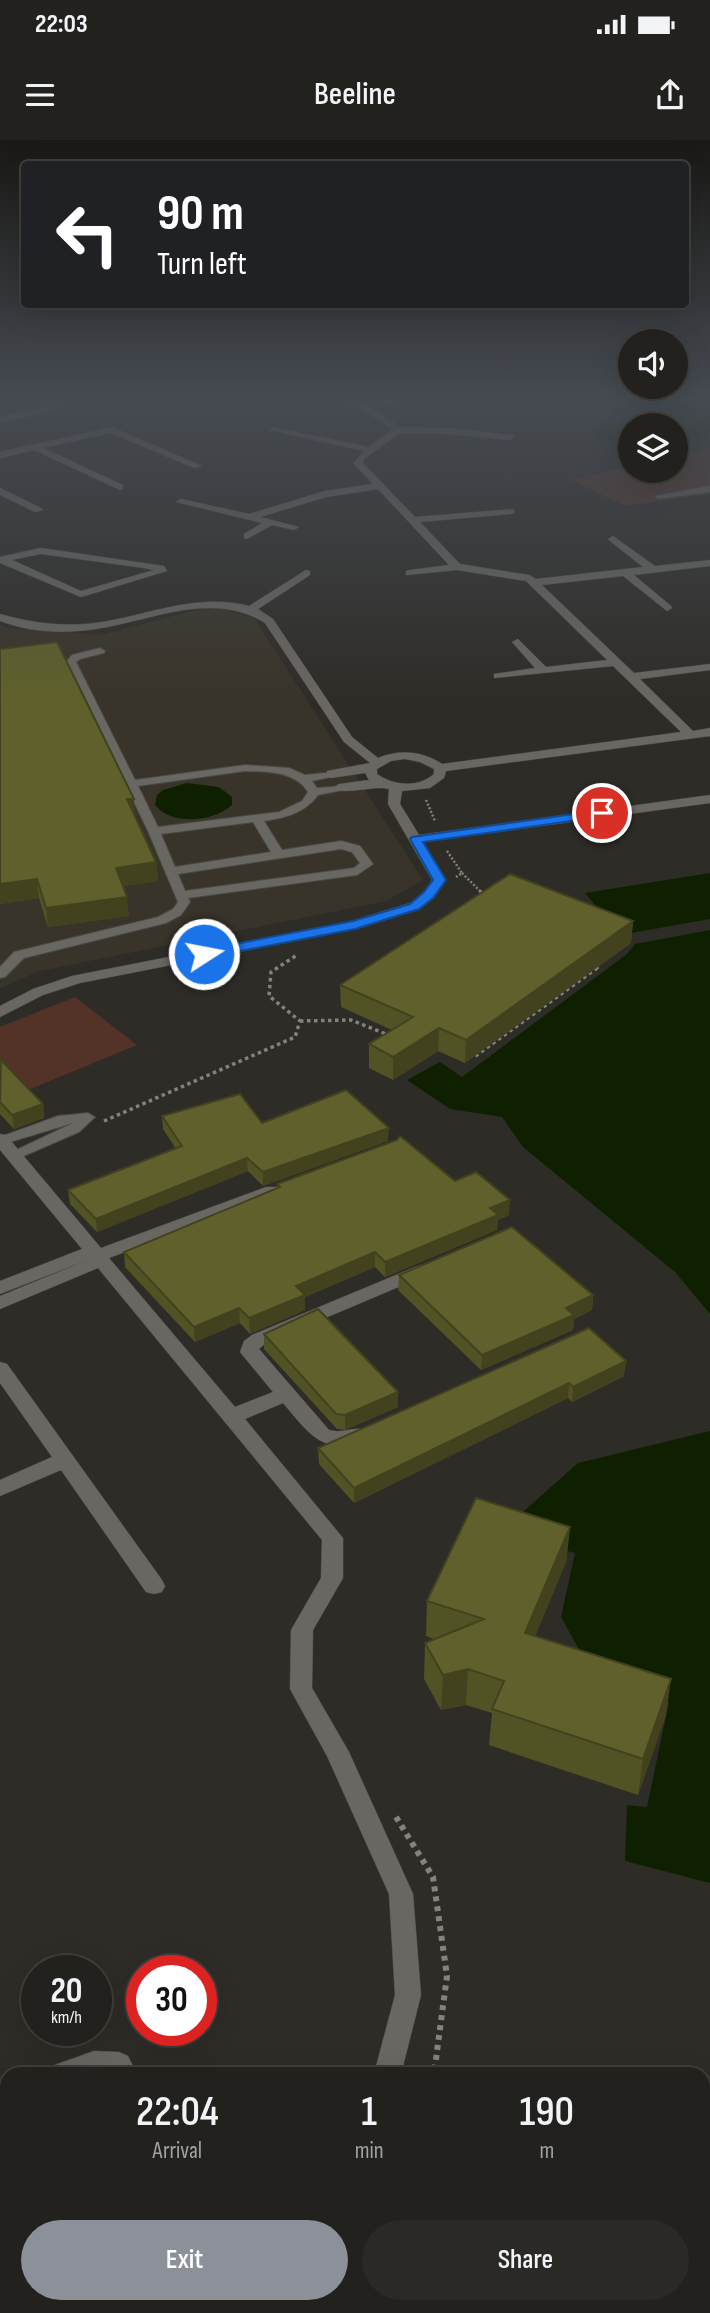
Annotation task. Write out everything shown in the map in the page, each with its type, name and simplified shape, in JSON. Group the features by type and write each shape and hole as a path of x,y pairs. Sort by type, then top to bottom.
{"street":[{"path":"13,497 38,510"},
{"path":"249,517 315,497"},
{"path":"392,497 457,567"},
{"path":"181,502 294,527"},
{"path":"413,520 511,511"},
{"path":"247,537 270,522"},
{"path":"613,540 653,570"},
{"path":"41,551 144,565 160,568 162,571 81,594 73,593 1,560 41,551"},
{"path":"533,583 710,563"},
{"path":"410,573 457,567 529,578 691,735"},
{"path":"250,610 306,573"},
{"path":"626,573 667,608"},
{"path":"0,617 26,624 87,627 194,605 232,606 250,610 269,621 348,739 374,765"},
{"path":"518,642 543,670"},
{"path":"498,676 615,662"},
{"path":"630,677 710,667"},
{"path":"331,774 405,756 422,758 440,768 710,732"},
{"path":"374,765 371,775 380,782 396,787 429,783 440,775 440,768"},
{"path":"339,788 380,782"},
{"path":"0,1012 38,992 77,979 355,925 415,906 429,895 439,880 394,804 396,787"},
{"path":"416,839 710,799"},
{"path":"5,1145 333,1538 332,1578 302,1630 301,1689 337,1752 401,1894 408,1995 389,2067"},
{"path":"0,1288 96,1256 288,1185"},
{"path":"0,1303 96,1256"},
{"path":"372,1429 347,1440 333,1440 322,1435 249,1352 251,1346 259,1339 439,1263"},
{"path":"0,1369 154,1586"},
{"path":"231,1417 285,1394"},
{"path":"0,1489 64,1460"},
{"path":"85,2067 94,2064 119,2067"}],"lane":[{"path":"0,974 19,955 162,920 177,912 184,902 132,784 71,662 76,657 100,650"},
{"path":"132,784 243,767 270,768 304,779 331,774"},
{"path":"304,779 314,792"},
{"path":"154,831 282,815 306,803 314,792 339,788"},
{"path":"256,818 278,855"},
{"path":"171,871 348,845 356,849 367,864 357,871 181,894"}],"path":[{"path":"424,795 447,851 462,873 487,898"},
{"path":"453,880 462,873"},
{"path":"303,951 271,972 269,996 300,1021 351,1020 397,1038"},
{"path":"461,1051 474,1057 597,968 585,963"},
{"path":"93,1126 295,1037 300,1021"},
{"path":"391,1809 433,1877 447,1976 435,2067"}],"shaded area":[{"path":"607,497 686,497 625,506"},
{"path":"216,607 254,618 423,880 386,901 40,971 0,988 0,624 7,628 101,635"},
{"path":"187,783 219,787 232,797 232,805 204,818 182,819 162,812 155,805 157,795 163,790"},
{"path":"710,873 710,919 620,935 585,893"},
{"path":"710,930 710,1314 675,1272 523,1147 502,1117 450,1109 407,1080 440,1062 462,1077 627,954 635,944"},
{"path":"75,997 137,1045 28,1090 0,1066 0,1027"},
{"path":"710,1431 710,1883 625,1861 627,1805 647,1807 669,1702 591,1671 561,1617 575,1553 499,1533 578,1463"}],"building":[{"path":"57,642 134,799 127,799 156,862 116,868 127,897 46,908 37,879 0,884 0,649"},
{"path":"510,874 633,921 466,1040 439,1028 393,1057 369,1044 413,1017 340,985"},
{"path":"1,1060 43,1104 12,1115 0,1102"},
{"path":"346,1090 389,1128 263,1172 247,1158 96,1219 68,1190 182,1146 162,1116 240,1094 262,1123"},
{"path":"400,1136 455,1181 476,1172 510,1200 490,1208 498,1215 385,1262 375,1252 296,1286 305,1295 249,1318 239,1308 194,1327 124,1252 280,1187 277,1184 397,1140"},
{"path":"512,1227 593,1295 566,1308 574,1315 482,1355 399,1275"},
{"path":"318,1309 398,1392 345,1415 336,1414 264,1334"},
{"path":"589,1328 626,1361 573,1387 569,1383 354,1488 318,1448"},
{"path":"476,1498 570,1527 525,1633 671,1679 643,1759 492,1709 504,1681 468,1669 443,1675 425,1643 484,1619 427,1601"}],"route":[{"path":"204,954 355,925 415,906 429,895 439,880 416,839 602,813"}]}
